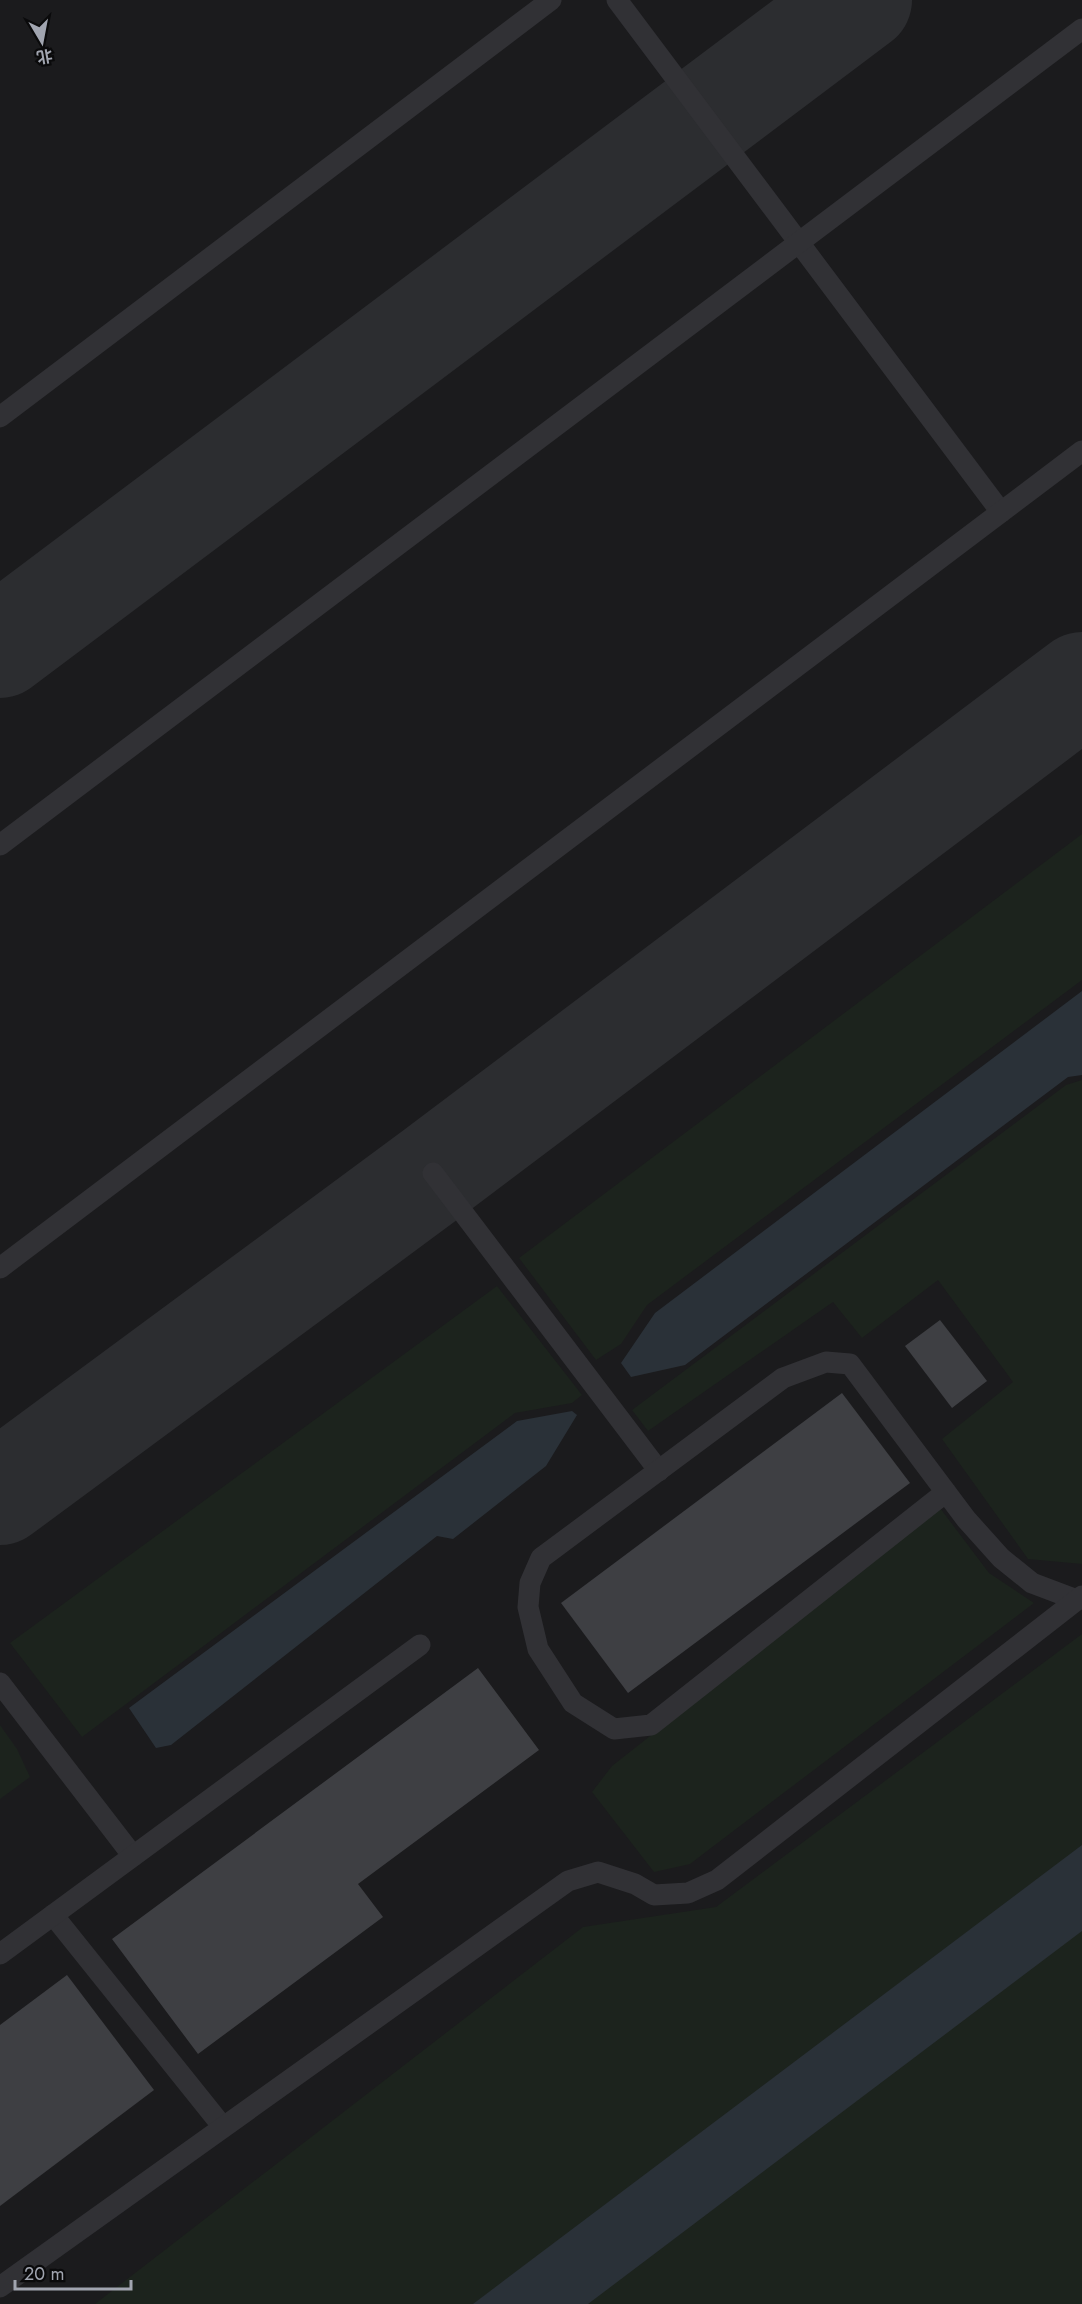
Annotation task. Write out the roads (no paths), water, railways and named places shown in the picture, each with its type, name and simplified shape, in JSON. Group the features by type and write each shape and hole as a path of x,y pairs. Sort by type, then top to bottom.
{"lane":[{"path":"0,417 551,0"},
{"path":"617,0 1000,512"},
{"path":"0,845 1082,29"},
{"path":"0,1268 1082,451"},
{"path":"433,1173 658,1471"},
{"path":"946,1492 651,1725 614,1729 573,1703 538,1648 528,1607 530,1583 541,1558 783,1378 826,1362 850,1364 946,1492 966,1519 1002,1558 1032,1583 1079,1598"},
{"path":"0,2287 568,1881 598,1872 635,1884 654,1894 688,1893 717,1880 1079,1598"},
{"path":"0,1954 420,1645"},
{"path":"0,1683 133,1857"},
{"path":"53,1915 223,2127"}]}
